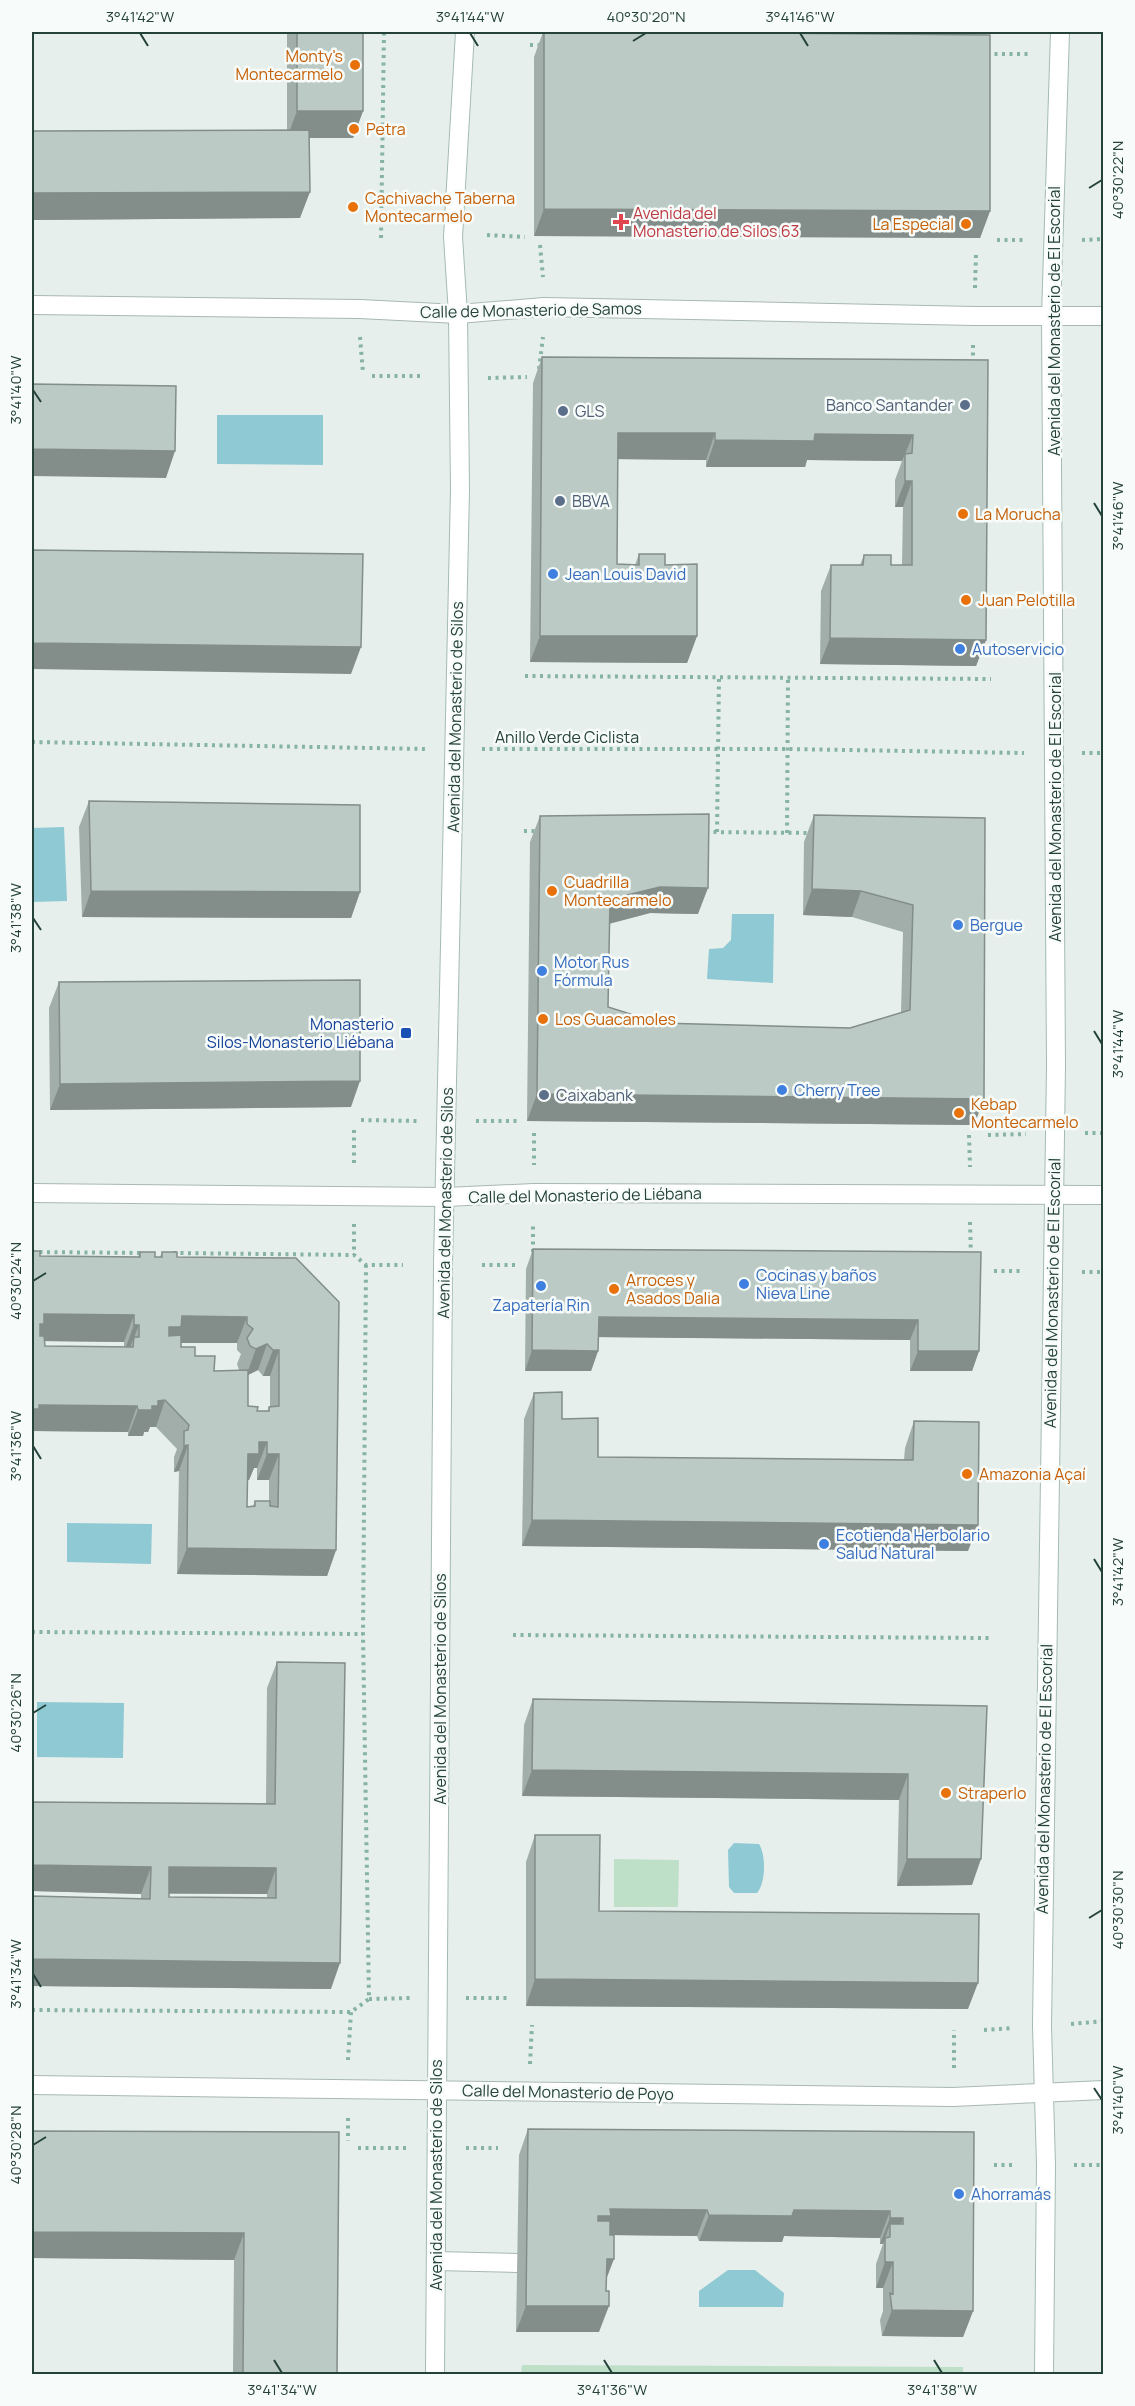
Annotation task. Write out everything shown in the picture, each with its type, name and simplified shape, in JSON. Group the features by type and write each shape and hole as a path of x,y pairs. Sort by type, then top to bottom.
{"street":[{"name":"Avenida del Monasterio de Silos","path":"435,2374 447,1033 460,490 458,314 453,237 465,32"},
{"name":"Avenida del Monasterio de El Escorial","path":"1044,2374 1046,1638 1055,1195 1055,753 1051,316 1060,32"},
{"name":"Calle de Monasterio de Samos","path":"32,305 360,309 458,314 544,307 1104,316"},
{"name":"Calle del Monasterio de Liébana","path":"32,1193 446,1197 534,1193 1104,1195"},
{"name":"Calle del Monasterio de Poyo","path":"32,2085 953,2097 1104,2090"},
{"path":"436,2260 517,2263"}],"path":[{"path":"381,238 384,32"},
{"path":"530,45 542,45"},
{"path":"985,54 1058,55"},
{"path":"487,235 525,237"},
{"path":"540,245 544,286"},
{"path":"538,377 543,328"},
{"path":"359,333 363,373"},
{"path":"372,376 424,376"},
{"path":"482,378 527,377"},
{"path":"525,676 991,679"},
{"path":"717,832 719,677"},
{"path":"787,833 788,678"},
{"name":"Anillo Verde Ciclista","path":"32,742 455,750 788,749 1104,753"},
{"path":"524,831 547,831"},
{"path":"695,832 823,833"},
{"path":"32,1252 151,1253"},
{"path":"163,1253 354,1255 366,1265 403,1265"},
{"path":"32,2010 351,2012 369,1999 363,1634 366,1265"},
{"path":"482,1265 518,1265"},
{"path":"32,1632 363,1634"},
{"path":"513,1635 990,1638"}],"green space":[{"path":"543,32 987,32 986,43 542,36"},
{"path":"614,1859 679,1860 678,1907 614,1907"},
{"path":"522,2365 963,2367 963,2374 521,2374"}],"water":[{"path":"217,415 323,415 323,465 217,464"},
{"path":"64,827 67,901 32,902 32,828"},
{"path":"732,914 774,914 773,983 707,979 709,949 723,948 731,940"},
{"path":"67,1523 152,1524 151,1564 67,1562"},
{"path":"37,1702 124,1703 123,1758 37,1757"},
{"path":"734,1843 759,1844 764,1862 762,1883 757,1893 734,1893 729,1887 728,1850"},
{"path":"728,2270 755,2270 784,2293 783,2307 699,2307 699,2291"}],"building":[{"path":"297,32 363,32 363,111 297,111"},
{"path":"544,32 990,35 990,211 544,209"},
{"path":"309,130 310,192 32,193 32,131"},
{"path":"542,357 988,360 986,640 830,638 831,565 863,565 864,555 891,555 891,565 912,565 912,481 905,481 905,454 912,453 913,435 815,434 814,441 715,440 715,433 618,433 617,564 639,565 639,554 665,554 665,565 697,564 697,636 540,636"},
{"path":"32,384 176,386 175,451 32,449"},
{"path":"32,550 363,554 361,647 32,643"},
{"path":"89,801 360,805 360,892 91,891"},
{"path":"709,814 708,888 660,887 610,899 608,1007 659,1023 850,1028 910,1010 913,905 861,891 812,889 814,815 985,818 984,1099 537,1094 540,816"},
{"path":"360,980 360,1081 60,1084 59,982"},
{"path":"533,1249 981,1252 979,1351 918,1351 918,1320 599,1317 598,1351 532,1350"},
{"path":"32,1251 40,1251 40,1256 140,1257 140,1252 155,1252 155,1257 162,1257 162,1252 177,1252 177,1257 296,1258 339,1302 336,1550 187,1548 188,1445 184,1446 184,1431 188,1430 189,1425 165,1400 158,1401 158,1406 152,1406 152,1410 138,1410 137,1406 39,1405 39,1409 32,1409","holes":["44,1314 134,1315 134,1325 139,1325 139,1337 134,1337 133,1347 45,1346 44,1336 40,1336 40,1324 44,1324","182,1316 247,1317 247,1324 253,1329 247,1338 250,1346 256,1349 267,1344 273,1350 279,1350 279,1406 269,1407 269,1411 257,1411 258,1407 248,1406 248,1370 214,1371 215,1356 195,1356 195,1347 181,1347 181,1335 169,1336 169,1327 181,1327","259,1442 267,1442 267,1454 279,1454 278,1507 270,1506 270,1501 255,1501 255,1506 247,1507 248,1454 259,1454"]},
{"path":"562,1392 562,1419 598,1418 598,1457 913,1460 914,1421 979,1422 978,1525 532,1520 534,1393"},
{"path":"277,1662 345,1663 340,1963 32,1959 32,1896 150,1899 151,1867 32,1865 32,1802 275,1804","holes":["169,1867 276,1868 276,1898 169,1897"]},
{"path":"533,1699 987,1706 981,1859 907,1859 908,1774 532,1770"},
{"path":"535,1835 600,1835 599,1911 979,1914 978,1983 535,1979"},
{"path":"528,2129 974,2132 973,2311 892,2310 890,2293 893,2294 893,2262 885,2262 885,2238 890,2237 890,2224 903,2224 903,2218 890,2218 890,2211 794,2210 792,2216 709,2215 707,2210 610,2209 611,2216 598,2216 598,2221 610,2221 610,2235 614,2235 614,2259 607,2259 606,2291 609,2291 609,2306 526,2306"},
{"path":"32,2131 339,2132 337,2374 243,2374 244,2233 32,2232"}],"place":[{"name":"Monty's Montecarmelo","path":"355,65"},
{"name":"Petra","path":"354,129"},
{"name":"Cachivache Taberna Montecarmelo","path":"353,207"},
{"name":"Avenida del Monasterio de Silos 63","path":"621,222"},
{"name":"La Especial","path":"966,224"},
{"name":"Banco Santander","path":"965,405"},
{"name":"GLS","path":"563,411"},
{"name":"BBVA","path":"560,501"},
{"name":"La Morucha","path":"963,514"},
{"name":"Jean Louis David","path":"553,574"},
{"name":"Juan Pelotilla","path":"966,600"},
{"name":"Autoservicio","path":"960,649"},
{"name":"Cuadrilla Montecarmelo","path":"552,891"},
{"name":"Bergue","path":"958,925"},
{"name":"Motor Rus Fórmula","path":"542,971"},
{"name":"Los Guacamoles","path":"543,1019"},
{"name":"Monasterio Silos-Monasterio Liébana","path":"406,1033"},
{"name":"Cherry Tree","path":"782,1090"},
{"name":"Caixabank","path":"544,1095"},
{"name":"Kebap Montecarmelo","path":"959,1113"},
{"name":"Cocinas y baños Nieva Line","path":"744,1284"},
{"name":"Zapatería Rin","path":"541,1286"},
{"name":"Arroces y Asados Dalia","path":"614,1289"},
{"name":"Amazonia Açaí","path":"967,1474"},
{"name":"Ecotienda Herbolario Salud Natural","path":"824,1544"},
{"name":"Straperlo","path":"946,1793"},
{"name":"Ahorramás","path":"959,2194"}]}
